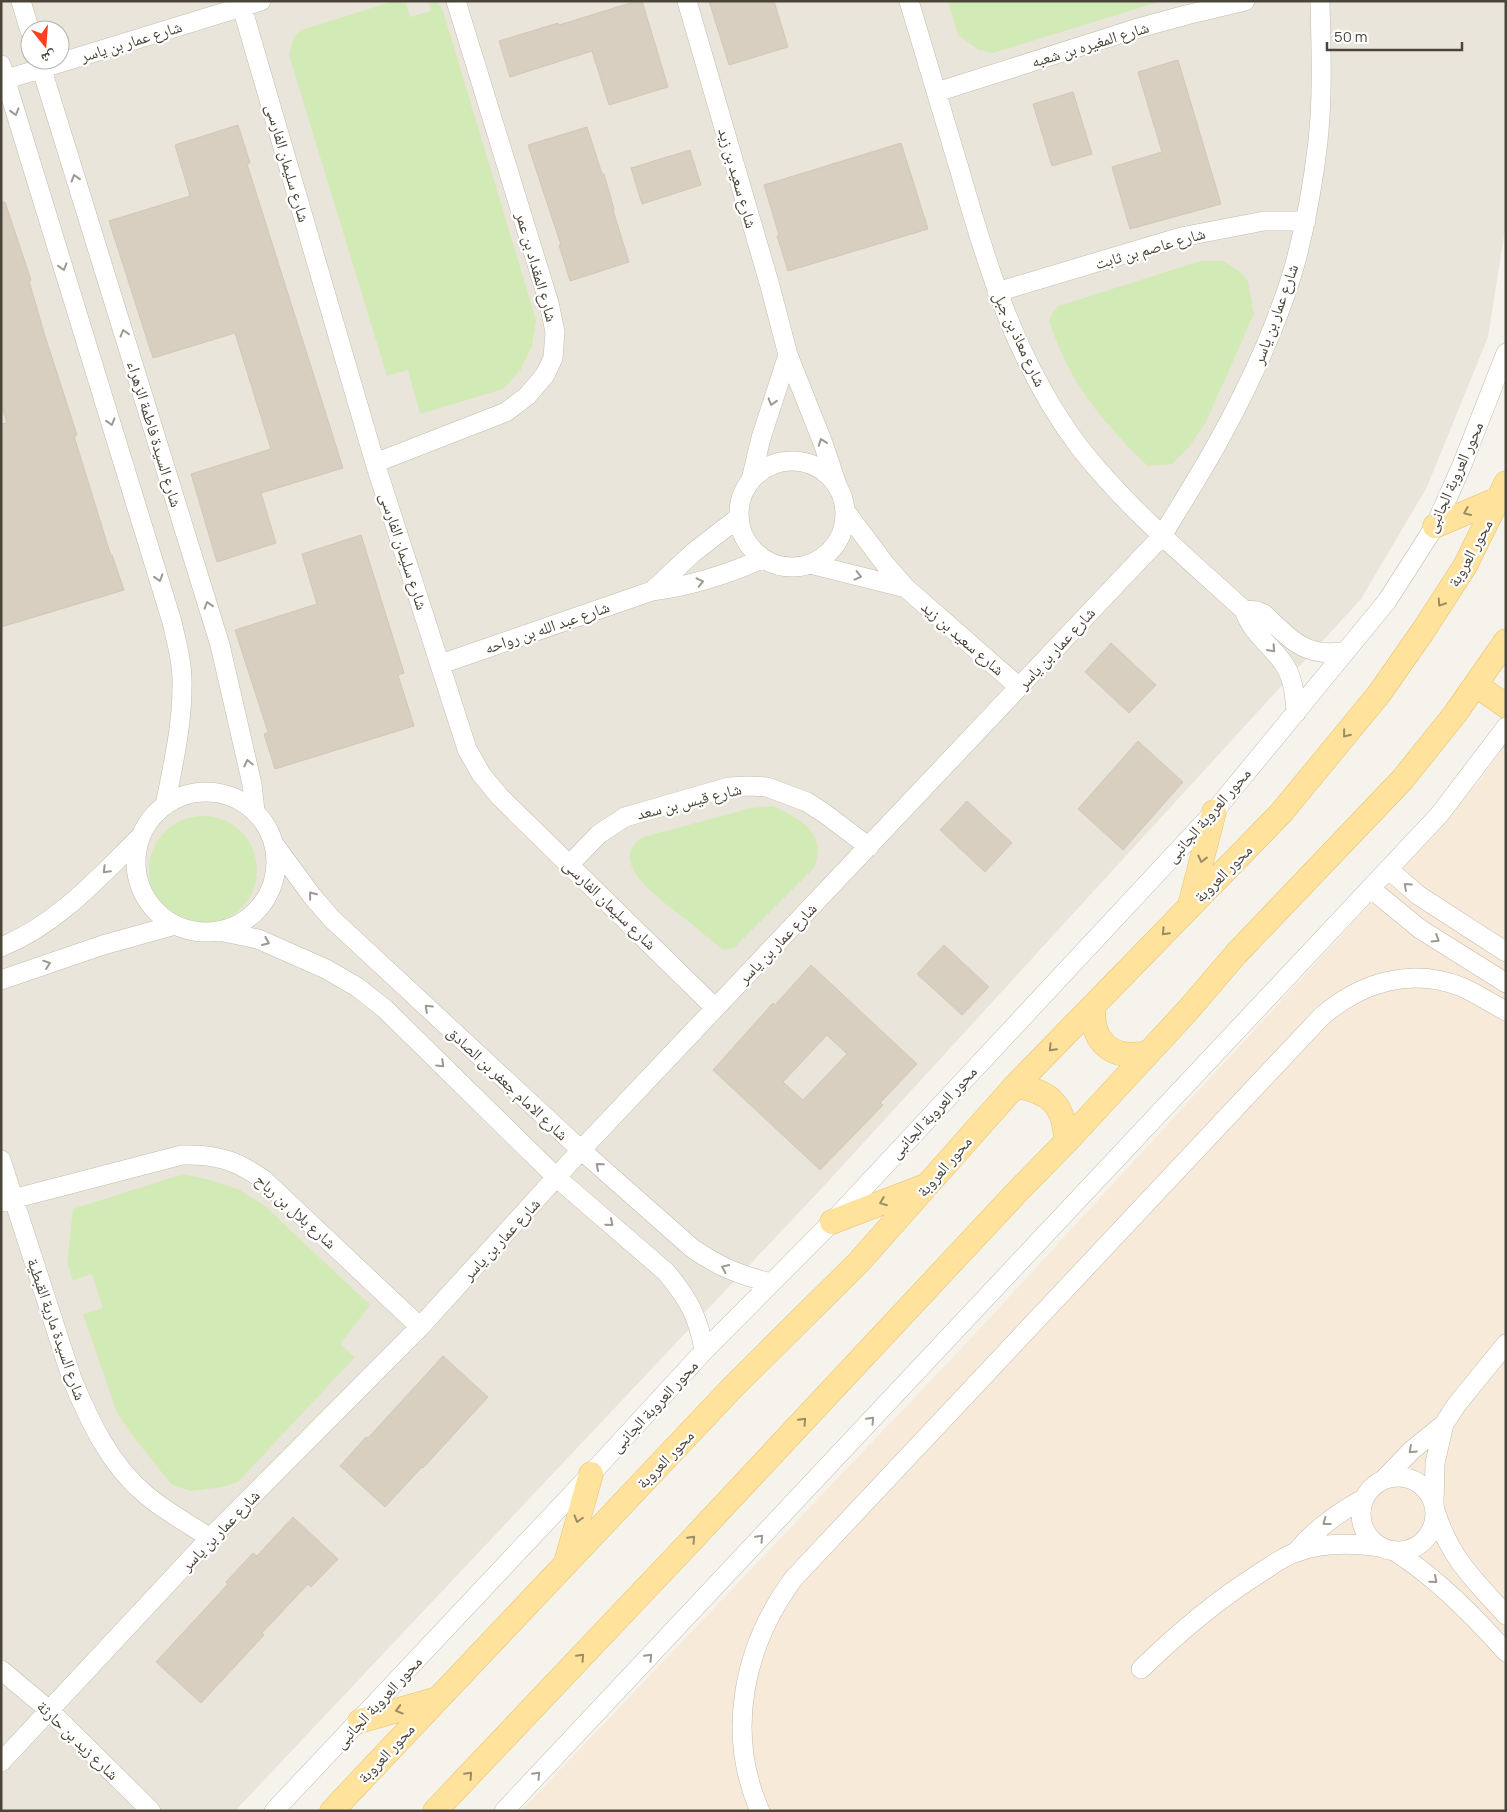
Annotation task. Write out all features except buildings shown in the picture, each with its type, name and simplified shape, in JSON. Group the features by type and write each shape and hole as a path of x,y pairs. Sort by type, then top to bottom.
{"main road":[{"path":"1435,526 1503,491"},
{"name":"محور العروبة","path":"332,1811 734,1387 858,1263 1015,1086 1281,813 1378,694 1423,631 1465,566 1503,491"},
{"path":"436,1811 1066,1142 1189,1009 1236,954 1402,780 1456,714 1506,641"},
{"path":"1476,685 1506,706"},
{"path":"1190,906 1214,812"},
{"path":"1094,1005 1092,1020 1096,1034 1105,1046 1118,1054 1132,1056 1147,1053"},
{"path":"1015,1086 1032,1088 1048,1096 1059,1109 1065,1125 1066,1142"},
{"path":"832,1222 929,1185"},
{"path":"565,1564 591,1474"},
{"path":"360,1721 438,1699"}],"street":[{"path":"21,1 27,20"},
{"name":"شارع عمار بن ياسر","path":"70,56 261,1"},
{"name":"شارع المقداد بن عمر","path":"375,463 506,412 527,396 545,375 553,358 555,332 549,303 456,1"},
{"name":"شارع سعيد بن زيد","path":"687,1 788,355 838,488"},
{"name":"شارع معاذ بن جبل","path":"909,1 974,223 997,292 1020,348 1046,397 1080,447 1117,492 1162,536 1244,610 1255,632 1283,662 1295,697 1296,713"},
{"name":"شارع المغيره بن شعبه","path":"936,92 1135,29 1245,1"},
{"name":"شارع عمار بن ياسر","path":"1,1762 210,1538 420,1326 581,1150 1162,536 1224,432 1250,380 1289,281 1306,221 1318,140 1321,88 1320,1"},
{"name":"شارع سليمان الفارسى","path":"242,7 375,463 467,749 481,774 500,797 715,1008"},
{"name":"شارع عمار بن ياسر","path":"3,75 20,70"},
{"name":"شارع السيدة فاطمة الزهراء","path":"42,70 220,645 252,784 255,811"},
{"path":"3,75 174,632 180,660 182,687 174,760 165,805"},
{"name":"شارع عاصم بن ثابت","path":"997,292 1181,237 1264,221 1306,221"},
{"name":"محور العروبة الجانبى","path":"274,1811 704,1351 832,1222 1214,812 1387,601 1435,526 1462,465 1506,353"},
{"path":"751,480 761,438 788,355"},
{"path":"789,461 804,462 818,467 830,476 838,488 844,500 846,512 844,526 836,544 822,558 810,564 794,568 777,566 762,559 750,548 742,534 738,518 739,504 743,492 761,470 789,461"},
{"name":"شارع سعيد بن زيد","path":"846,512 884,564 906,588 1019,687"},
{"name":"شارع عبد الله بن رواحه","path":"652,591 694,552 738,518"},
{"name":"شارع عبد الله بن رواحه","path":"441,664 652,591 681,587 709,580 737,571 762,559"},
{"name":"شارع سعيد بن زيد","path":"810,564 906,588"},
{"name":"شارع معاذ بن جبل","path":"1244,610 1257,611 1264,614 1295,644 1307,650 1328,654 1346,651"},
{"path":"504,1811 1439,815 1506,727"},
{"name":"شارع قيس بن سعد","path":"569,864 599,834 625,817 730,787 767,787 807,802 869,847"},
{"path":"211,792 227,795 255,811 267,826 274,844 277,863 274,882 266,900 253,914 237,925 219,931 197,932 175,925 158,914 145,897 137,877 136,856 141,836 148,821 165,805 180,797 195,793 211,792"},
{"path":"1,947 43,926 77,899 141,836"},
{"name":"شارع الامام جعفر بن الصادق","path":"274,844 307,890 332,919 581,1150 692,1248 711,1262 732,1272 771,1283"},
{"path":"1388,869 1418,895 1506,952"},
{"path":"1370,888 1420,929 1506,983"},
{"path":"1406,917 1414,912 1444,913"},
{"path":"1,980 103,945 175,925"},
{"name":"شارع الامام جعفر بن الصادق","path":"219,931 258,939 326,969 356,987 385,1009 557,1178 666,1272 681,1290 693,1309 701,1331 704,1351"},
{"path":"760,1811 750,1782 745,1759 743,1710 745,1687 750,1663 761,1633 780,1597 794,1578 1281,1059 1336,1004 1369,986 1397,980 1425,979 1462,987 1506,1011"},
{"name":"شارع بلال بن رباح","path":"7,1200 182,1155 203,1154 226,1159 246,1167 264,1180 420,1326"},
{"name":"شارع السيدة مارية القبطية","path":"1,1160 7,1200 72,1379 83,1405 108,1452 122,1472 146,1496 210,1538"},
{"path":"1506,1344 1457,1404 1444,1424 1412,1450 1383,1480 1371,1488 1364,1499 1360,1513 1362,1526 1369,1538 1418,1566 1434,1579 1506,1652"},
{"path":"1141,1668 1166,1644 1220,1600 1296,1552 1312,1547 1337,1544 1405,1551 1415,1548 1424,1542 1432,1528 1435,1508 1435,1463 1444,1424"},
{"path":"1383,1480 1395,1477 1408,1478 1419,1483 1429,1492 1442,1532 1460,1564 1506,1615"},
{"path":"1296,1552 1333,1516 1364,1499"},
{"name":"شارع زيد بن حارثة","path":"2,1670 49,1710 151,1811"}],"shaded area":[{"path":"1,1 1506,1 1506,223 1488,337 1427,487 1361,599 823,1187 235,1811 1,1811"},
{"path":"1506,744 1506,1811 521,1811 975,1334 1441,827 1479,781"}],"green space":[{"path":"394,1 405,1 410,17 431,11 429,1 437,1 443,11 536,320 532,346 521,369 503,389 420,414 408,370 387,376 289,55 294,37 301,30"},
{"path":"948,1 1162,1 993,53 979,50 958,35"},
{"path":"1201,261 1223,261 1239,271 1248,281 1254,314 1206,422 1189,447 1172,464 1148,466 1121,439 1084,393 1065,360 1051,328 1050,319 1058,306"},
{"path":"773,806 802,822 815,836 817,855 814,868 734,948 723,950 649,890 632,868 630,857 633,846 644,837 751,808"},
{"path":"203,816 224,820 241,832 253,849 257,870 253,891 241,908 224,920 203,924 182,920 165,908 153,891 149,870 153,849 165,832 182,820"},
{"path":"183,1174 238,1189 265,1206 370,1305 340,1344 355,1357 238,1482 222,1487 191,1491 171,1484 117,1413 83,1314 103,1308 92,1274 73,1280 67,1263 73,1209"}]}
